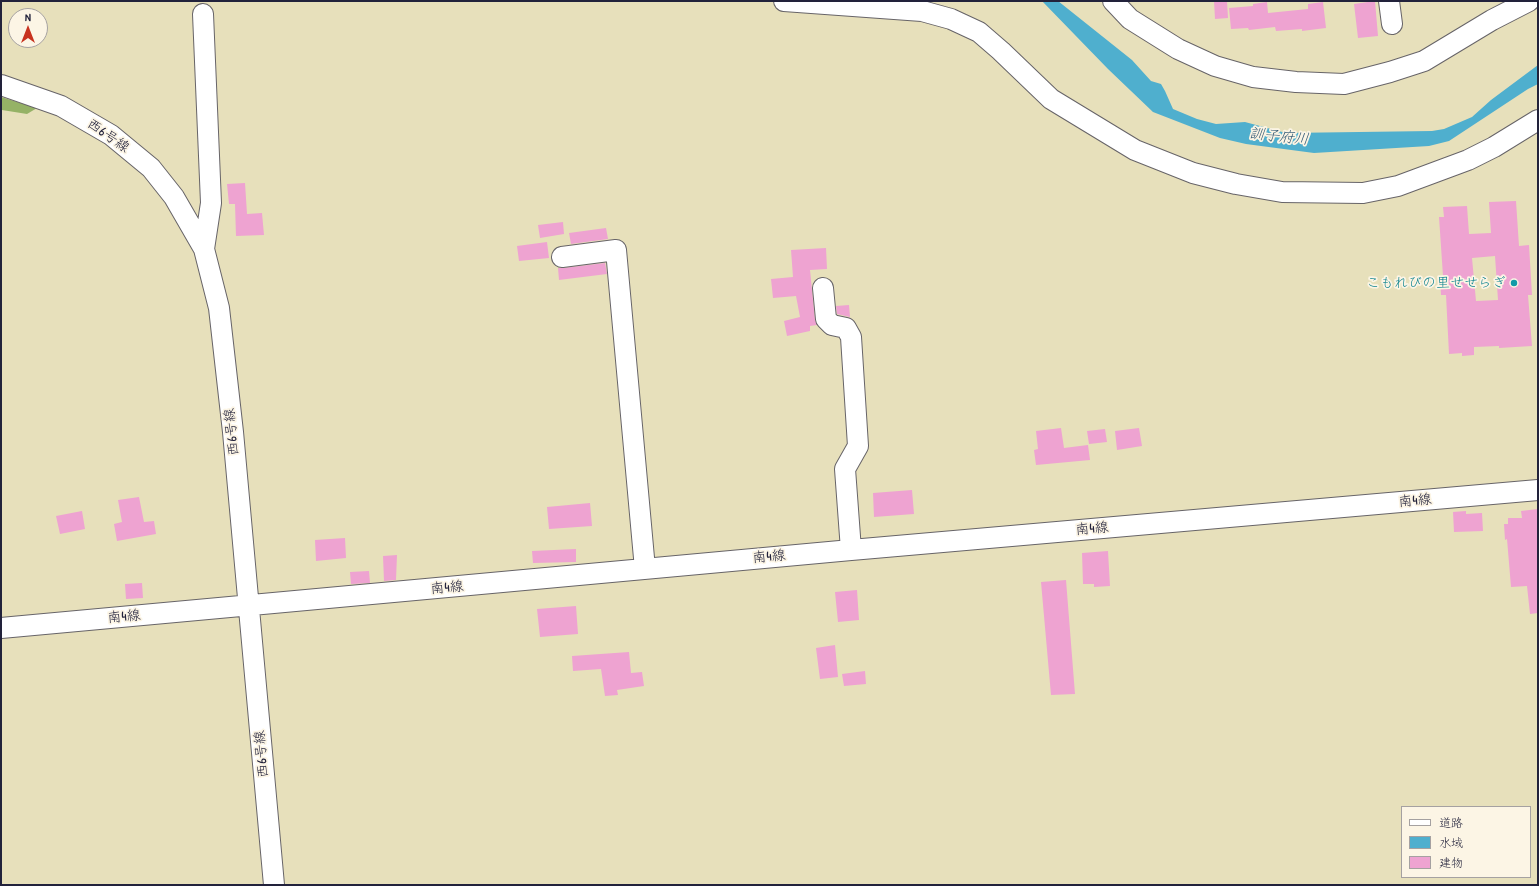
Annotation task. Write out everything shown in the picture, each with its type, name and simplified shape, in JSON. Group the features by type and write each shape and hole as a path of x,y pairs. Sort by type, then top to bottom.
{"street":[{"path":"784,1 922,11 951,19 979,32 1051,98 1135,150 1193,173 1236,184 1282,192 1363,193 1398,186 1468,160 1538,120"},
{"path":"1113,1 1130,19 1178,49 1215,66 1253,77 1296,82 1344,84 1424,61 1492,20 1529,1"},
{"path":"1390,1 1392,24"},
{"path":"203,14 211,203 204,249"},
{"name":"西6号線","path":"1,85 61,106 111,135 151,168 174,197 204,249 219,308 233,432 274,885"},
{"path":"562,257 616,250 645,569"},
{"path":"823,288 826,319 832,325 846,328 851,337 858,446 845,469 851,550"},
{"name":"南4線","path":"1,628 851,550 1538,490"}],"green space":[{"path":"1,97 37,108 27,114 2,110"}],"water":[{"name":"訓子府川","path":"1042,1 1058,1 1132,60 1151,81 1161,84 1173,109 1197,119 1216,124 1245,122 1286,133 1432,131 1444,129 1472,117 1491,100 1538,65 1538,84 1449,141 1429,146 1314,153 1246,144 1220,138 1153,112 1108,69"}],"building":[{"path":"1214,1 1227,1 1228,18 1215,19"},
{"path":"1375,1 1378,36 1358,38 1354,4"},
{"path":"1267,2 1268,13 1308,9 1308,4 1323,2 1326,28 1302,31 1302,29 1276,31 1275,27 1249,30 1248,28 1231,29 1229,8 1253,6 1253,4"},
{"path":"245,183 247,214 262,213 264,235 236,236 235,204 229,204 227,184"},
{"name":"こもれびの里せせらぎ","path":"1516,201 1519,246 1529,245 1532,295 1528,295 1532,346 1499,348 1499,346 1474,347 1474,355 1462,356 1462,353 1449,354 1446,295 1441,295 1440,276 1443,276 1439,217 1444,217 1443,207 1467,206 1469,234 1491,233 1489,202","holes":["1495,256 1498,300 1476,301 1472,258"]},
{"path":"563,222 564,234 540,238 538,225"},
{"path":"606,228 608,239 571,244 569,233"},
{"path":"547,242 549,258 519,261 517,246"},
{"path":"826,248 827,269 810,270 815,320 817,325 810,326 810,331 787,336 784,321 800,317 796,296 773,298 771,279 793,277 791,250"},
{"path":"605,263 607,274 559,280 558,268"},
{"path":"849,305 850,317 837,314 836,306"},
{"path":"1061,428 1064,448 1088,445 1090,460 1036,465 1034,450 1038,449 1036,431"},
{"path":"1139,428 1142,446 1117,450 1115,431"},
{"path":"1105,429 1107,442 1089,444 1087,431"},
{"path":"912,490 914,514 874,517 873,493"},
{"path":"139,497 144,522 154,521 156,534 117,541 114,524 122,522 118,500"},
{"path":"590,503 592,526 549,529 547,507"},
{"path":"1538,509 1538,613 1530,614 1527,586 1511,587 1507,539 1505,540 1504,524 1508,524 1508,518 1522,518 1521,511"},
{"path":"82,511 85,529 60,534 56,516"},
{"path":"1466,511 1466,514 1482,513 1483,531 1454,532 1453,512"},
{"path":"345,538 346,558 316,561 315,540"},
{"path":"576,549 576,562 533,563 532,551"},
{"path":"1108,551 1110,586 1094,587 1094,584 1083,584 1082,553"},
{"path":"397,555 396,580 384,581 383,556"},
{"path":"369,571 370,583 351,584 350,572"},
{"path":"1066,580 1075,694 1051,695 1041,582"},
{"path":"142,583 143,598 126,599 125,584"},
{"path":"857,590 859,620 838,622 835,592"},
{"path":"576,606 578,634 540,637 537,609"},
{"path":"835,645 838,677 820,679 816,648"},
{"path":"629,652 631,673 642,672 644,686 617,690 618,695 605,696 601,669 573,671 572,656"},
{"path":"865,671 866,684 844,686 842,674"}],"place":[{"name":"こもれびの里せせらぎ","path":"1514,283"}]}
